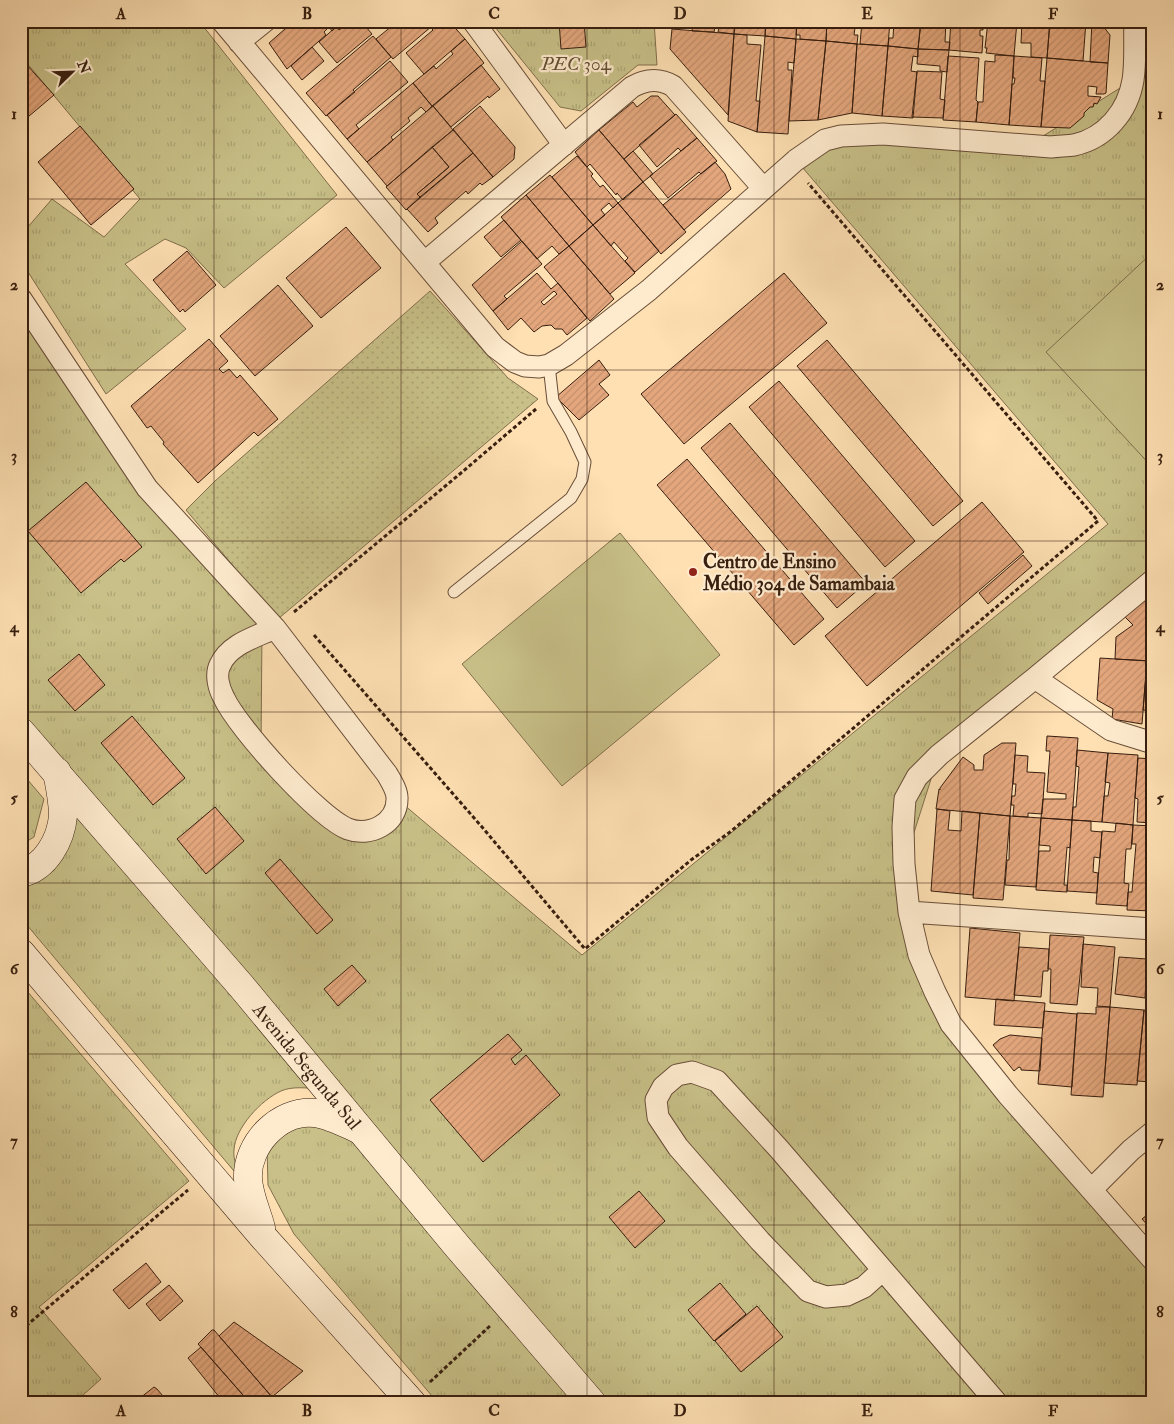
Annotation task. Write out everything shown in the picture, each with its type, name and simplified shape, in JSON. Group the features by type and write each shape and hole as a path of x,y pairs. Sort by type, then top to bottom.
{"main road":[{"name":"Avenida Segunda Sul","path":"21,732 242,987 510,1308 592,1403"},
{"path":"21,873 33,869 44,860 60,834 62,794 57,772"},
{"path":"21,953 264,1238 411,1402"},
{"path":"264,1238 248,1178 256,1146 262,1136 285,1120 296,1115 308,1113 334,1118 362,1130"}],"street":[{"path":"222,21 495,347 515,362 525,366 539,367 549,365 566,355 649,290 763,188 818,144 841,136 883,134 1051,147 1074,145 1092,138 1115,121 1125,106 1133,80 1135,21"},
{"path":"238,42 265,21"},
{"path":"473,21 564,145"},
{"path":"425,262 632,87 651,79 664,81 673,86 763,188"},
{"path":"21,298 147,488 275,628 387,774 394,786 397,799 394,812 386,824 373,830 360,831 348,828 332,820 311,802 261,748 234,715 224,698 217,679 219,667 224,658 237,646 275,628"},
{"path":"1153,580 1035,678 939,754 917,777 905,800 903,827 904,864 909,912 919,955 951,1024 1008,1095 1153,1260"},
{"path":"1035,678 1111,730 1153,742"},
{"path":"909,912 1153,929"},
{"path":"883,1270 864,1287 847,1295 826,1297 808,1291 760,1241 678,1147 658,1117 656,1100 663,1087 677,1075 692,1072 717,1081 734,1098 883,1270 997,1403"},
{"path":"1092,1189 1131,1150 1153,1132"}],"lane":[{"path":"454,592 571,498 582,479 585,462 553,401 549,365"}],"path":[{"path":"313,634 585,949 691,860 753,813 1098,521 802,177"},
{"path":"294,612 461,473 551,395"},
{"path":"21,1330 195,1184"},
{"path":"411,1402 510,1308"}],"green space":[{"path":"21,21 199,21 337,195 224,288 186,248 165,239 125,264 186,329 106,394 21,261 21,235 52,199 104,237 140,199 21,56"},
{"name":"PEC 304","path":"490,21 654,21 657,65 638,65 581,111 560,107"},
{"path":"1135,21 1153,21 1153,580 939,754 904,864 935,992 1153,1260 1153,1403 592,1403 21,732 21,298 262,630 261,748 360,831 397,799 582,955 1108,524 796,160 818,143 1027,146 1133,80"},
{"path":"1153,252 1153,468 1046,352"},
{"path":"430,291 508,378 538,399 278,619 186,510 215,481"},
{"path":"620,533 720,655 562,786 462,664"},
{"path":"21,772 44,799 34,837 21,845"},
{"path":"72,798 320,1089 285,1089 265,1101 250,1116 235,1142 234,1157 239,1177 21,918 21,882"},
{"path":"21,984 189,1181 39,1307 101,1379 74,1403 21,1403"},
{"path":"316,1122 354,1141 578,1403 438,1403 294,1234 268,1185 267,1148 293,1126"}],"building":[{"path":"294,21 343,21 332,31 329,27 324,32 326,35 287,69 269,43"},
{"path":"343,21 361,21 372,34 337,63 319,42 337,26 339,30 346,25"},
{"path":"398,21 438,21 393,59 376,39"},
{"path":"438,21 449,21 465,39 424,74 406,53 433,30 430,27"},
{"path":"559,21 584,21 586,47 561,49"},
{"path":"693,21 735,21 734,34 718,32 719,28 715,27 714,32 692,31"},
{"path":"735,21 766,21 765,36 734,34"},
{"path":"766,21 797,21 796,39 765,36"},
{"path":"797,21 827,21 826,41 800,39 800,35 796,35"},
{"path":"827,21 859,21 859,28 855,28 854,35 858,35 857,44 826,41"},
{"path":"862,21 890,21 888,46 860,44"},
{"path":"894,21 921,21 918,49 888,46 889,38 893,38"},
{"path":"921,21 946,21 945,42 950,42 949,50 918,49"},
{"path":"951,21 964,21 964,28 967,28 970,21 984,21 983,30 980,30 980,36 983,36 982,53 949,50"},
{"path":"988,21 1017,21 1014,56 986,53"},
{"path":"1022,21 1050,21 1047,58 1031,57 1031,43 1021,43"},
{"path":"1050,21 1086,21 1083,61 1047,58"},
{"path":"1092,21 1099,21 1110,35 1108,63 1090,62"},
{"path":"672,29 734,34 728,115 670,49"},
{"path":"734,34 747,35 747,44 761,45 756,101 760,101 757,132 728,121"},
{"path":"373,36 391,57 353,90 355,92 326,116 306,93"},
{"path":"765,36 796,39 794,63 788,62 788,70 792,70 788,134 757,132"},
{"path":"465,39 484,63 432,106 413,83 434,66 436,69 453,54 451,51"},
{"path":"796,39 826,41 818,120 789,121"},
{"path":"826,41 857,44 852,113 818,120"},
{"path":"857,44 888,46 882,116 852,113"},
{"path":"888,46 918,49 918,57 913,56 911,71 917,72 913,118 882,116"},
{"path":"312,47 324,61 302,80 291,66"},
{"path":"918,49 949,50 947,72 940,71 940,66 917,64"},
{"path":"995,55 1014,56 1009,125 976,122 978,102 983,102 985,61 995,62"},
{"path":"948,56 979,58 976,122 943,120"},
{"path":"1014,56 1042,58 1040,81 1045,81 1041,127 1009,125 1012,84 1014,84 1015,78 1013,78"},
{"path":"1047,58 1108,63 1106,93 1096,94 1097,87 1088,86 1088,96 1101,97 1097,104 1094,103 1093,107 1090,107 1084,113 1084,116 1070,128 1041,127"},
{"path":"390,61 408,82 356,125 359,129 347,139 327,115"},
{"path":"26,64 54,95 22,122 21,68"},
{"path":"481,65 500,89 489,98 488,96 451,127 433,106"},
{"path":"917,71 942,72 940,99 945,100 943,118 912,117"},
{"path":"413,83 432,106 426,112 421,107 408,118 410,121 391,137 393,140 367,162 347,139"},
{"path":"651,96 658,96 675,115 624,159 599,130 633,102 637,107"},
{"path":"433,106 453,130 387,186 367,162"},
{"path":"480,106 515,147 514,159 493,177 453,129"},
{"path":"676,114 697,138 681,151 678,148 657,167 639,145"},
{"path":"80,126 134,189 91,225 38,162"},
{"path":"453,130 473,153 420,197 417,194 449,167 432,147"},
{"path":"599,130 643,182 623,200 617,193 616,195 590,164 587,167 575,152"},
{"path":"697,138 717,161 701,174 699,172 668,198 650,176"},
{"path":"432,147 449,167 417,194 420,197 406,210 386,187"},
{"path":"633,151 653,174 643,182 624,159"},
{"path":"473,153 493,177 482,185 480,183 468,194 466,191 435,218 438,223 428,232 407,209"},
{"path":"577,156 593,174 591,176 600,187 603,185 618,203 613,208 609,203 601,210 605,215 593,225 552,177"},
{"path":"715,162 725,174 731,189 684,230 663,205"},
{"path":"550,175 593,225 569,246 526,195"},
{"path":"643,182 686,232 661,254 618,203"},
{"path":"526,195 569,246 559,254 552,246 537,259 501,217"},
{"path":"618,203 659,251 635,272 625,261 628,258 614,242 611,246 593,225"},
{"path":"504,220 521,240 501,257 484,237"},
{"path":"593,225 635,273 610,294 569,246"},
{"path":"346,227 381,268 321,318 286,278"},
{"path":"522,241 542,264 504,296 507,299 493,311 472,285"},
{"path":"569,246 614,299 590,321 544,267"},
{"path":"187,251 216,285 185,312 183,309 180,312 153,280"},
{"path":"537,273 551,289 558,283 587,318 567,335 562,329 555,329 551,325 542,326 534,332 521,318 508,330 493,311","holes":["554,291 557,294 544,305 541,302"]},
{"path":"784,273 827,323 684,444 641,394"},
{"path":"278,285 313,326 255,376 220,336"},
{"path":"209,339 228,361 219,369 223,373 229,369 237,378 240,375 278,419 258,436 254,432 198,483 163,444 164,442 151,426 147,428 131,406"},
{"path":"827,340 963,501 933,526 797,366"},
{"path":"599,360 610,375 599,384 609,395 579,420 556,397"},
{"path":"779,381 915,541 885,567 749,407"},
{"path":"730,423 866,583 837,608 701,448"},
{"path":"687,459 824,619 794,645 657,485"},
{"path":"86,482 142,547 124,562 121,559 81,593 28,531"},
{"path":"982,502 1024,552 867,686 825,636"},
{"path":"1023,555 1032,566 988,604 979,593"},
{"path":"1153,593 1153,631 1150,631 1150,636 1153,637 1153,661 1115,659 1116,637 1133,625 1125,617"},
{"path":"79,654 105,685 75,711 48,680"},
{"path":"1100,658 1147,661 1142,724 1112,719 1113,709 1097,700"},
{"path":"1147,661 1153,661 1153,711 1143,710"},
{"path":"132,716 185,778 153,805 101,743"},
{"path":"1047,736 1078,738 1072,820 1041,818 1043,799 1066,799 1066,794 1047,792 1050,751 1046,751"},
{"path":"1002,743 1016,743 1010,816 936,809 939,789 963,757 974,765 974,770 983,770 984,755"},
{"path":"1077,750 1108,753 1102,822 1072,820 1073,807 1076,807 1079,767 1076,766"},
{"path":"1108,753 1138,755 1133,825 1102,822 1104,796 1108,796 1110,783 1105,782"},
{"path":"1015,755 1028,756 1027,772 1045,773 1042,814 1028,813 1028,817 1013,816 1014,805 1011,805 1012,796 1015,796 1016,784 1013,784"},
{"path":"1138,758 1153,759 1153,823 1137,822 1138,799 1135,798"},
{"path":"215,807 244,841 206,874 177,839"},
{"path":"937,809 950,811 948,830 961,831 962,811 980,813 973,895 931,891"},
{"path":"980,813 1010,816 1003,900 973,898"},
{"path":"1010,816 1041,818 1036,887 1005,885 1007,860 1009,860"},
{"path":"1041,818 1072,820 1070,848 1067,847 1064,885 1067,885 1067,892 1036,890 1039,851 1050,851 1050,846 1039,845"},
{"path":"1072,820 1091,821 1091,831 1102,832 1100,858 1094,857 1093,872 1098,873 1097,893 1067,891"},
{"path":"1116,823 1133,825 1131,849 1126,849 1124,883 1129,884 1127,906 1096,904 1102,831 1115,832"},
{"path":"1133,825 1153,826 1153,911 1127,910 1128,892 1132,892 1136,844 1132,844"},
{"path":"280,859 333,920 317,934 265,873"},
{"path":"970,928 1020,933 1014,1001 965,997"},
{"path":"1050,935 1084,937 1077,1005 1050,1003 1051,969 1048,969"},
{"path":"1148,943 1153,943 1153,1003 1149,1002 1150,982 1146,981"},
{"path":"1083,944 1115,947 1110,1007 1097,1006 1098,988 1081,987"},
{"path":"1019,947 1049,949 1048,971 1043,971 1041,997 1014,995"},
{"path":"1119,957 1147,959 1145,998 1115,994"},
{"path":"352,965 366,981 338,1006 324,989"},
{"path":"996,999 1045,1003 1043,1028 994,1025"},
{"path":"1096,1007 1110,1007 1103,1097 1071,1095 1077,1013 1096,1014"},
{"path":"1110,1007 1144,1010 1137,1085 1104,1083"},
{"path":"1144,1010 1153,1011 1153,1082 1137,1081"},
{"path":"1044,1011 1077,1014 1072,1087 1038,1084"},
{"path":"508,1034 522,1050 511,1059 515,1065 526,1055 560,1095 483,1162 430,1100"},
{"path":"1010,1035 1042,1038 1040,1071 1021,1070 1019,1067 1014,1071 993,1045 1000,1039"},
{"path":"639,1191 665,1221 635,1248 609,1217"},
{"path":"1153,1210 1153,1231 1142,1219"},
{"path":"146,1263 161,1282 129,1309 113,1290"},
{"path":"720,1283 746,1314 714,1341 688,1310"},
{"path":"169,1285 183,1301 160,1321 146,1304"},
{"path":"757,1306 783,1337 741,1372 715,1341"},
{"path":"234,1322 303,1371 272,1397 219,1336"},
{"path":"212,1330 272,1397 273,1403 250,1403 198,1344"},
{"path":"201,1347 250,1403 224,1403 188,1358"},
{"path":"154,1387 169,1403 142,1403 140,1398"}],"place":[{"name":"Centro de Ensino Médio 304 de Samambaia","path":"693,572"}]}
